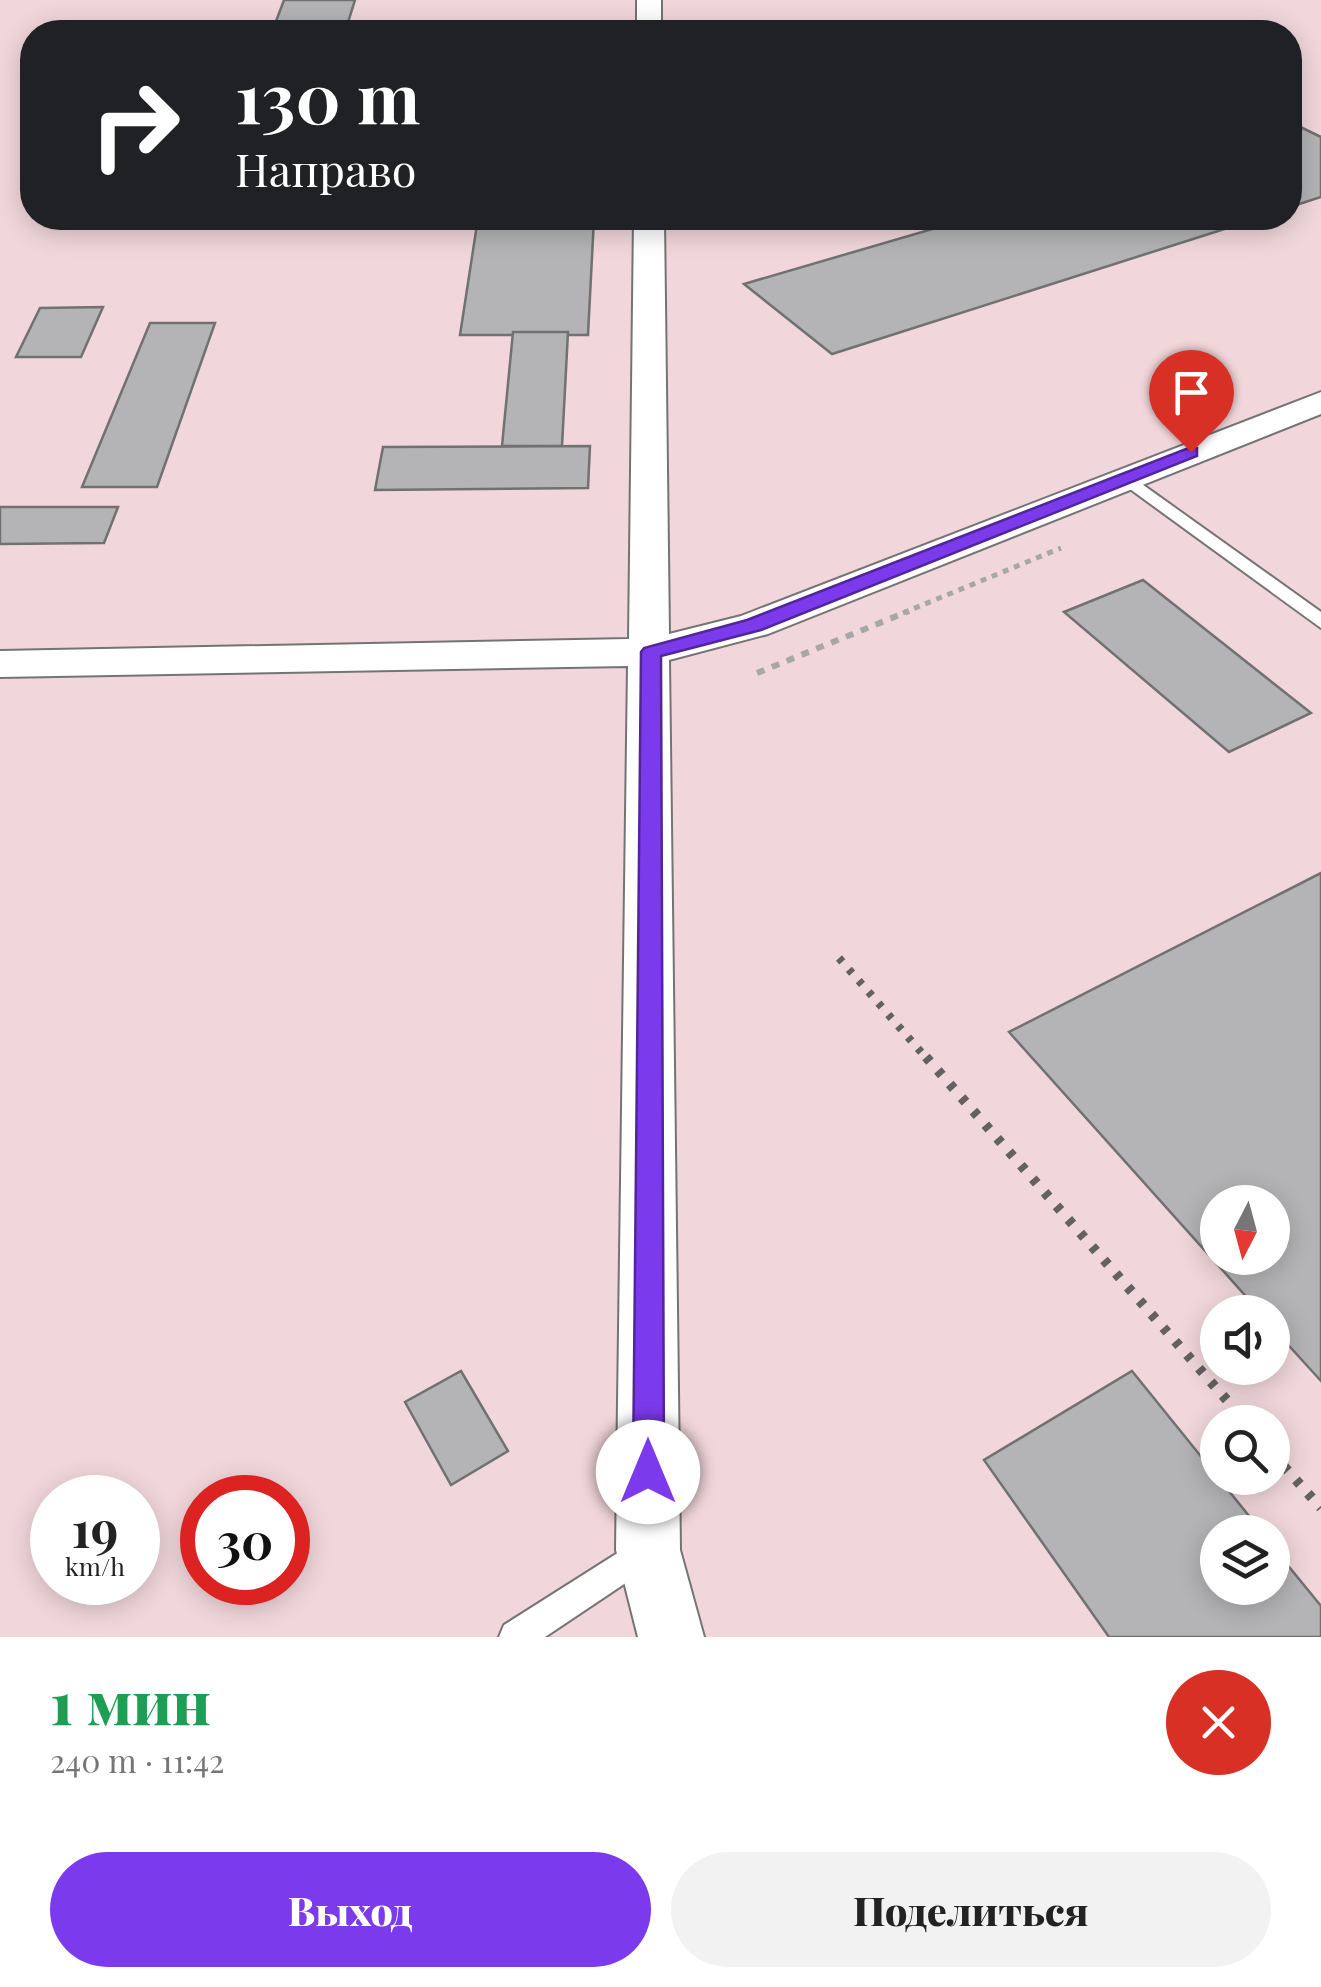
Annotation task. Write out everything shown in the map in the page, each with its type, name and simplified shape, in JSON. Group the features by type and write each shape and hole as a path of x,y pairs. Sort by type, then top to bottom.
{"street":[{"path":"650,230 648,1550 671,1637"},
{"path":"0,664 651,652 754,625 1321,402"}],"lane":[{"path":"1126,477 1321,622"},
{"path":"516,1637 648,1550"}],"path":[{"path":"758,673 1076,542"}],"shaded area":[{"path":"0,0 1321,0 1321,1637 0,1637"}],"building":[{"path":"284,0 355,0 349,20 276,20"},
{"path":"1302,128 1321,137 1321,197 1302,203"},
{"path":"476,230 593,230 588,335 460,335"},
{"path":"929,230 1221,230 832,354 744,284"},
{"path":"103,307 81,357 16,357 40,308"},
{"path":"150,323 215,323 157,487 82,487"},
{"path":"513,332 568,332 562,446 502,446"},
{"path":"590,446 588,488 375,490 383,447"},
{"path":"0,507 118,507 104,543 0,544"},
{"path":"1143,580 1311,713 1229,752 1064,612"},
{"path":"1321,873 1321,1381 1290,1347 1290,1295 1245,1295 1227,1275 1290,1275 1290,1185 1200,1185 1200,1245 1009,1032"},
{"path":"461,1371 508,1451 451,1485 405,1402"},
{"path":"1132,1371 1200,1455 1200,1495 1232,1495 1248,1515 1200,1515 1200,1605 1290,1605 1290,1568 1321,1606 1321,1637 1109,1637 984,1460"}],"railway":[{"path":"839,958 928,1060"},
{"path":"926,1057 1231,1405"},
{"path":"1290,1473 1321,1508"}],"route":[{"path":"648,1472 651,652 754,625 1191,452"}]}
